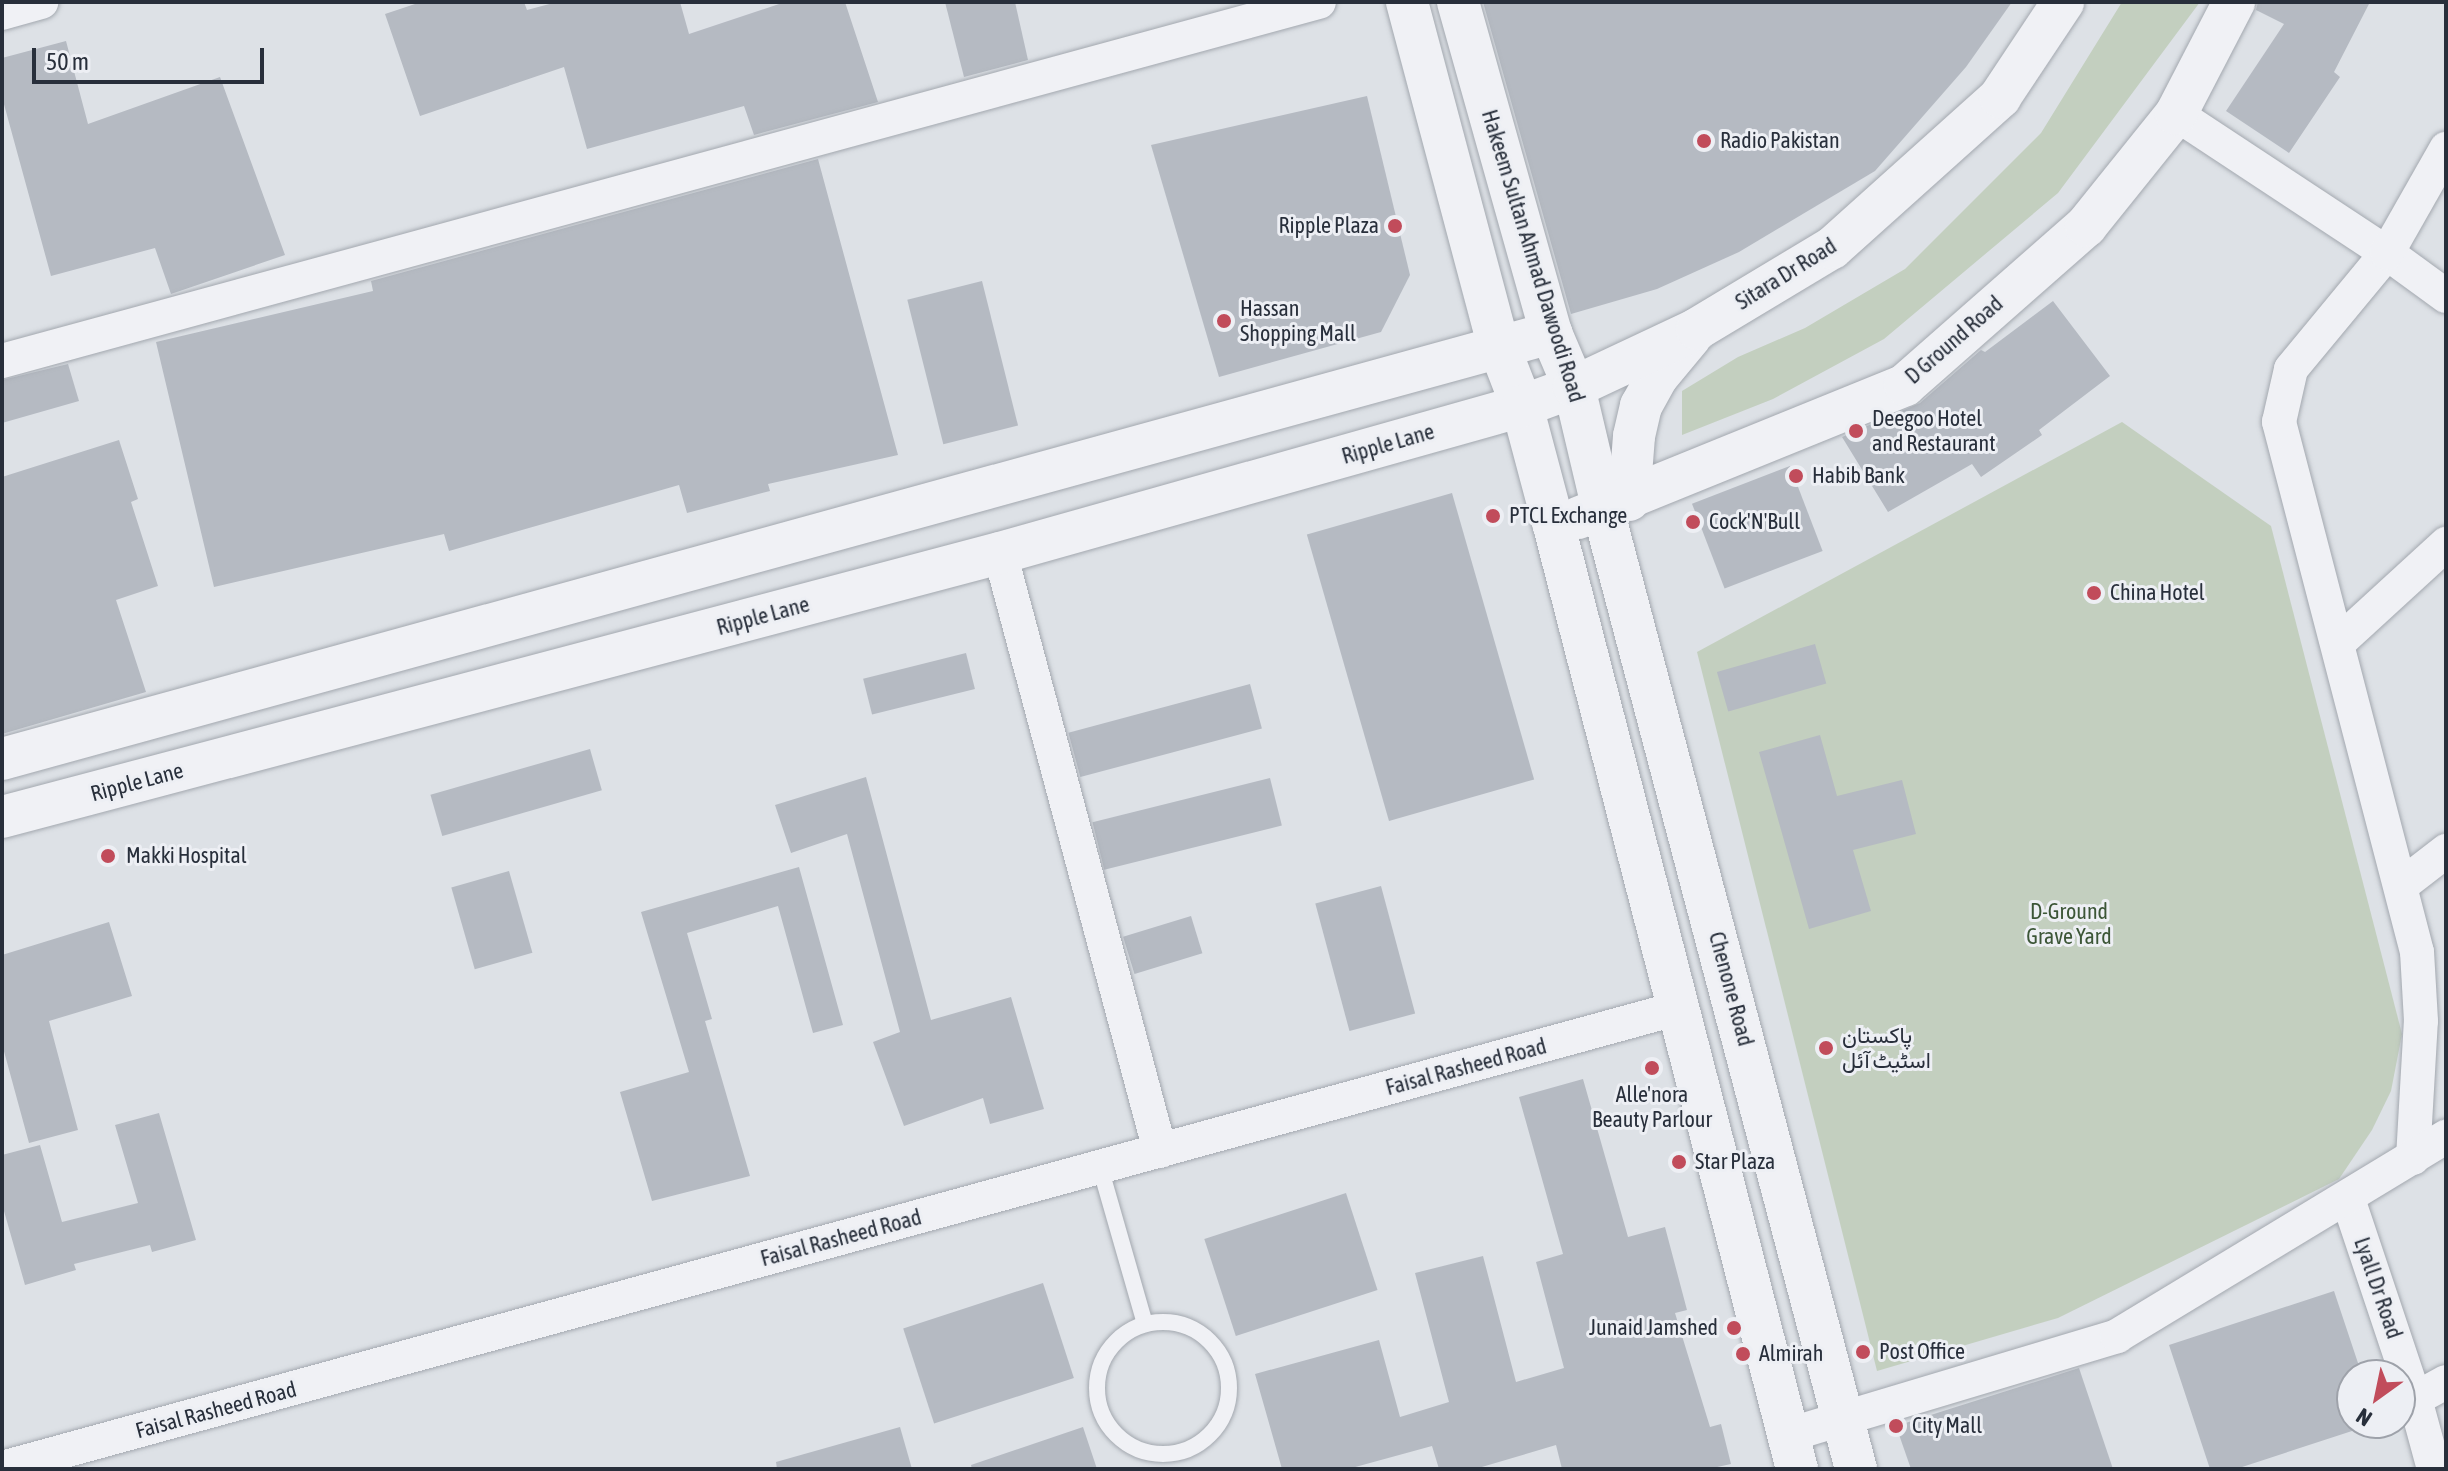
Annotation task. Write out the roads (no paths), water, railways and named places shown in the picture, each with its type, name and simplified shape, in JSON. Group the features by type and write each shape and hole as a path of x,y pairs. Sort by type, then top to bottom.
{"street":[{"path":"2,13 41,2"},
{"path":"2,361 1319,2"},
{"path":"1407,2 1498,344 1522,406 1554,526 1793,1452 1842,1419 2117,1336 2446,1137"},
{"name":"Hakeem Sultan Ahmad Dawoodi Road","path":"1458,2 1551,333 1574,387 1616,505"},
{"name":"Sitara Dr Road","path":"1522,406 1574,387 1697,329 1832,248 2000,97 2063,2"},
{"name":"D Ground Road","path":"1554,526 1616,505 1905,385 2086,226 2176,114 2234,2"},
{"path":"2176,114 2387,253 2446,296"},
{"path":"2413,1158 2421,1021 2417,952 2279,422 2291,369 2387,253 2446,149"},
{"path":"1616,505 1641,406 1657,377 1697,329"},
{"path":"2,759 1498,344 1551,333"},
{"name":"Ripple Lane","path":"2,817 1000,553 1522,406"},
{"name":"Chenone Road","path":"1616,505 1856,1469"},
{"path":"2338,643 2446,544"},
{"path":"1000,553 1160,1151"},
{"path":"2402,885 2446,851"},
{"name":"Faisal Rasheed Road","path":"2,1468 76,1459 1100,1167 1679,1008"},
{"name":"Lyall Dr Road","path":"2348,1199 2402,1359"},
{"path":"2416,1398 2446,1382"},
{"name":"Lyall Dr Road","path":"2416,1403 2434,1469"}],"lane":[{"path":"1100,1167 1145,1324"},
{"path":"1162,1322 1195,1330 1215,1347 1227,1370 1227,1404 1221,1420 1211,1434 1181,1451 1164,1454 1131,1445 1112,1428 1099,1405 1099,1371 1106,1355 1122,1336 1145,1324 1162,1322"}],"place":[{"name":"Radio Pakistan","path":"1704,141"},
{"name":"Ripple Plaza","path":"1395,226"},
{"name":"Hassan Shopping Mall","path":"1224,321"},
{"name":"Deegoo Hotel and Restaurant","path":"1856,431"},
{"name":"Habib Bank","path":"1796,476"},
{"name":"PTCL Exchange","path":"1493,516"},
{"name":"Cock'N'Bull","path":"1693,522"},
{"name":"China Hotel","path":"2094,593"},
{"name":"Makki Hospital","path":"108,856"},
{"name":"پاکستان اسٹیٹ آئل","path":"1826,1048"},
{"name":"Alle'nora Beauty Parlour","path":"1652,1068"},
{"name":"Star Plaza","path":"1679,1162"},
{"name":"Junaid Jamshed","path":"1734,1328"},
{"name":"Post Office","path":"1863,1352"},
{"name":"Almirah","path":"1743,1354"},
{"name":"City Mall","path":"1896,1426"}],"park label":[{"name":"D-Ground Grave Yard","path":"2069,924"}]}
